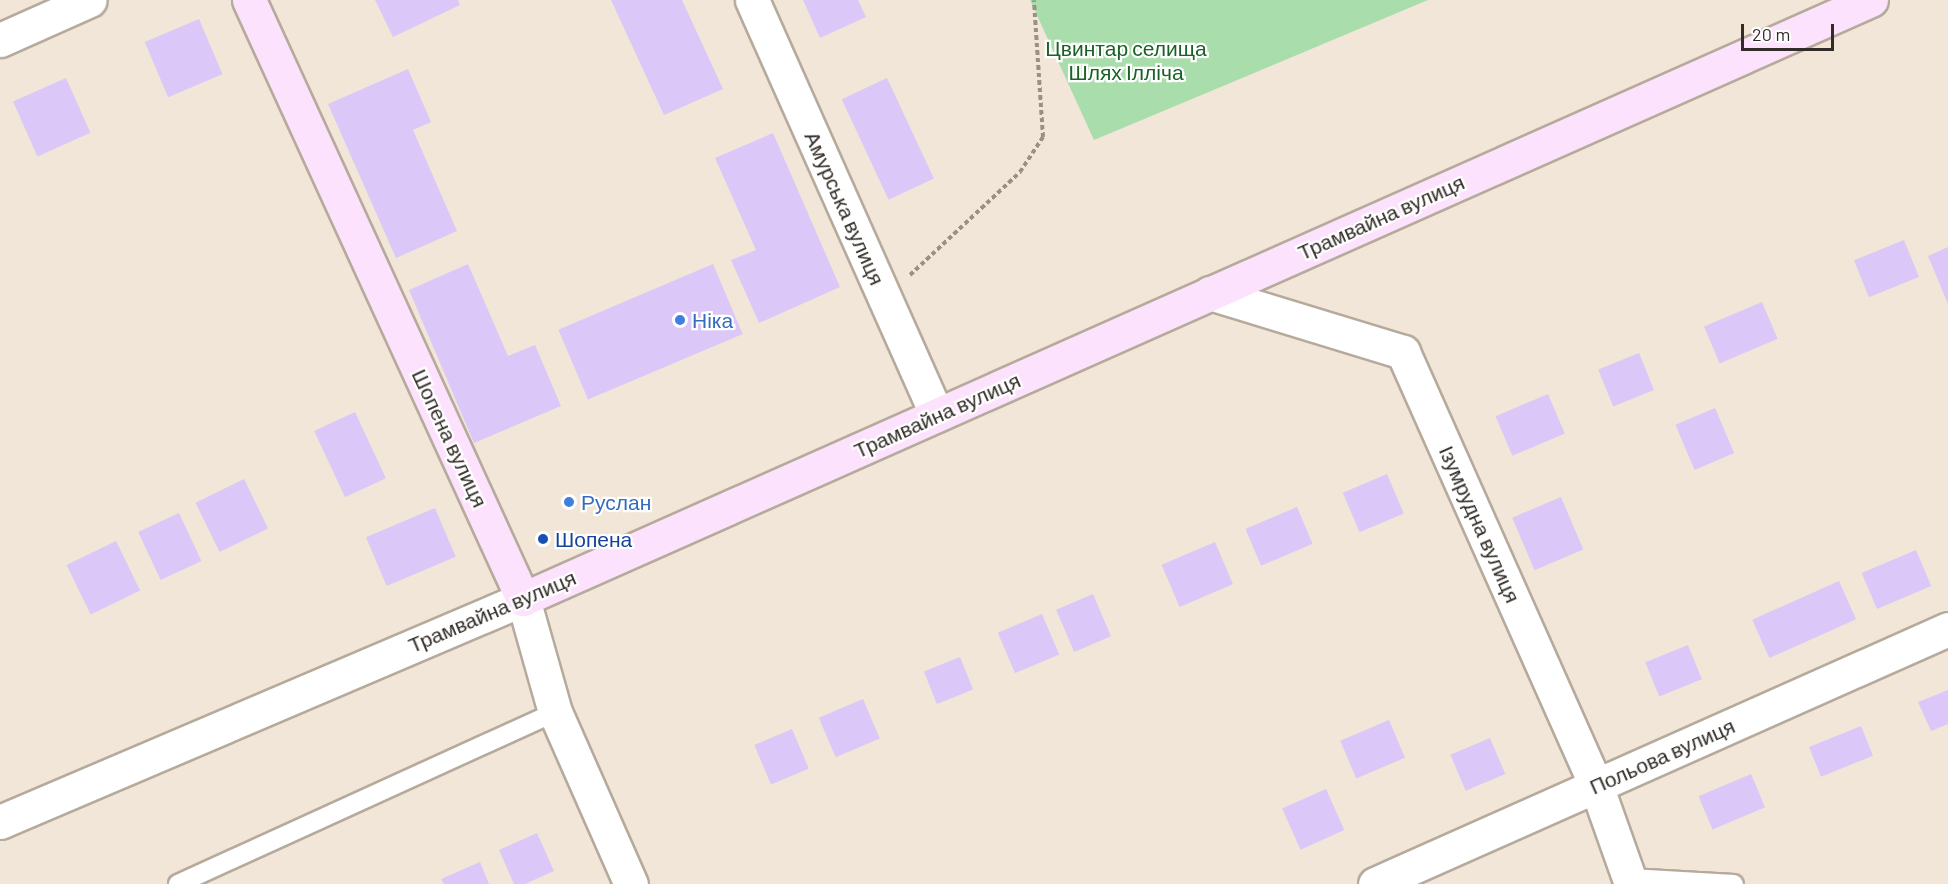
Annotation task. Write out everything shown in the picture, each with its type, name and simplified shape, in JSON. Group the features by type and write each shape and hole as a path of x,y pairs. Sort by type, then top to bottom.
{"street":[{"path":"0,40 90,0"},
{"name":"Шопена вулиця","path":"249,0 523,598 555,712 631,884"},
{"name":"Амурська вулиця","path":"752,0 937,415"},
{"name":"Трамвайна вулиця","path":"0,822 523,598 1871,0"},
{"name":"Ізумрудна вулиця","path":"1210,293 1403,352 1596,785 1630,881"},
{"name":"Польова вулиця","path":"1375,884 1948,628"}],"lane":[{"path":"178,884 555,712"},
{"path":"1630,881 1734,884"}],"path":[{"path":"885,298 1020,172 1043,137 1034,0"}],"green space":[{"name":"Цвинтар селища Шлях Ілліча","path":"1030,0 1428,0 1094,140"}],"building":[{"path":"375,0 458,0 460,5 393,37"},
{"path":"611,0 682,0 723,89 664,115"},
{"path":"803,0 858,0 866,17 820,38"},
{"path":"199,19 222,74 168,97 145,42"},
{"path":"408,69 431,122 413,130 457,231 396,258 328,104"},
{"path":"66,78 90,133 37,156 13,102"},
{"path":"887,78 934,179 889,200 842,99"},
{"path":"773,133 840,287 759,323 731,260 756,250 715,158"},
{"path":"1904,240 1919,277 1869,297 1854,260"},
{"path":"1948,247 1948,304 1928,256"},
{"path":"468,264 508,356 535,345 561,406 474,443 409,290"},
{"path":"713,264 743,334 588,400 558,330"},
{"path":"1762,302 1778,339 1720,363 1704,327"},
{"path":"1639,353 1654,390 1613,407 1598,369"},
{"path":"1548,394 1565,434 1512,456 1496,416"},
{"path":"1715,408 1734,453 1695,470 1675,425"},
{"path":"355,412 386,478 345,497 314,431"},
{"path":"1387,474 1404,514 1360,532 1343,493"},
{"path":"244,479 268,528 220,552 195,503"},
{"path":"1561,497 1583,549 1534,570 1512,518"},
{"path":"1297,507 1313,544 1261,566 1245,529"},
{"path":"435,508 456,557 387,586 366,537"},
{"path":"179,513 201,561 161,580 138,532"},
{"path":"116,541 140,590 91,615 67,565"},
{"path":"1215,542 1233,584 1180,607 1162,565"},
{"path":"1916,550 1931,586 1877,609 1862,573"},
{"path":"1839,581 1856,619 1769,658 1752,620"},
{"path":"1093,594 1111,636 1074,652 1056,610"},
{"path":"1042,614 1059,655 1015,673 998,633"},
{"path":"1688,645 1702,679 1659,697 1645,662"},
{"path":"960,657 973,689 937,704 924,672"},
{"path":"1948,690 1948,724 1931,731 1918,702"},
{"path":"863,699 880,739 836,757 819,718"},
{"path":"1389,720 1405,758 1356,778 1340,741"},
{"path":"1861,726 1873,756 1821,777 1809,747"},
{"path":"792,729 809,769 771,785 754,745"},
{"path":"1490,738 1505,774 1466,791 1450,755"},
{"path":"1751,774 1765,807 1713,829 1699,796"},
{"path":"1326,789 1344,830 1300,850 1282,809"},
{"path":"537,833 554,871 525,884 514,884 499,850"},
{"path":"480,862 489,884 444,884 441,879"}],"place":[{"name":"Ніка","path":"680,320"},
{"name":"Руслан","path":"569,502"},
{"name":"Шопена","path":"543,539"}]}
